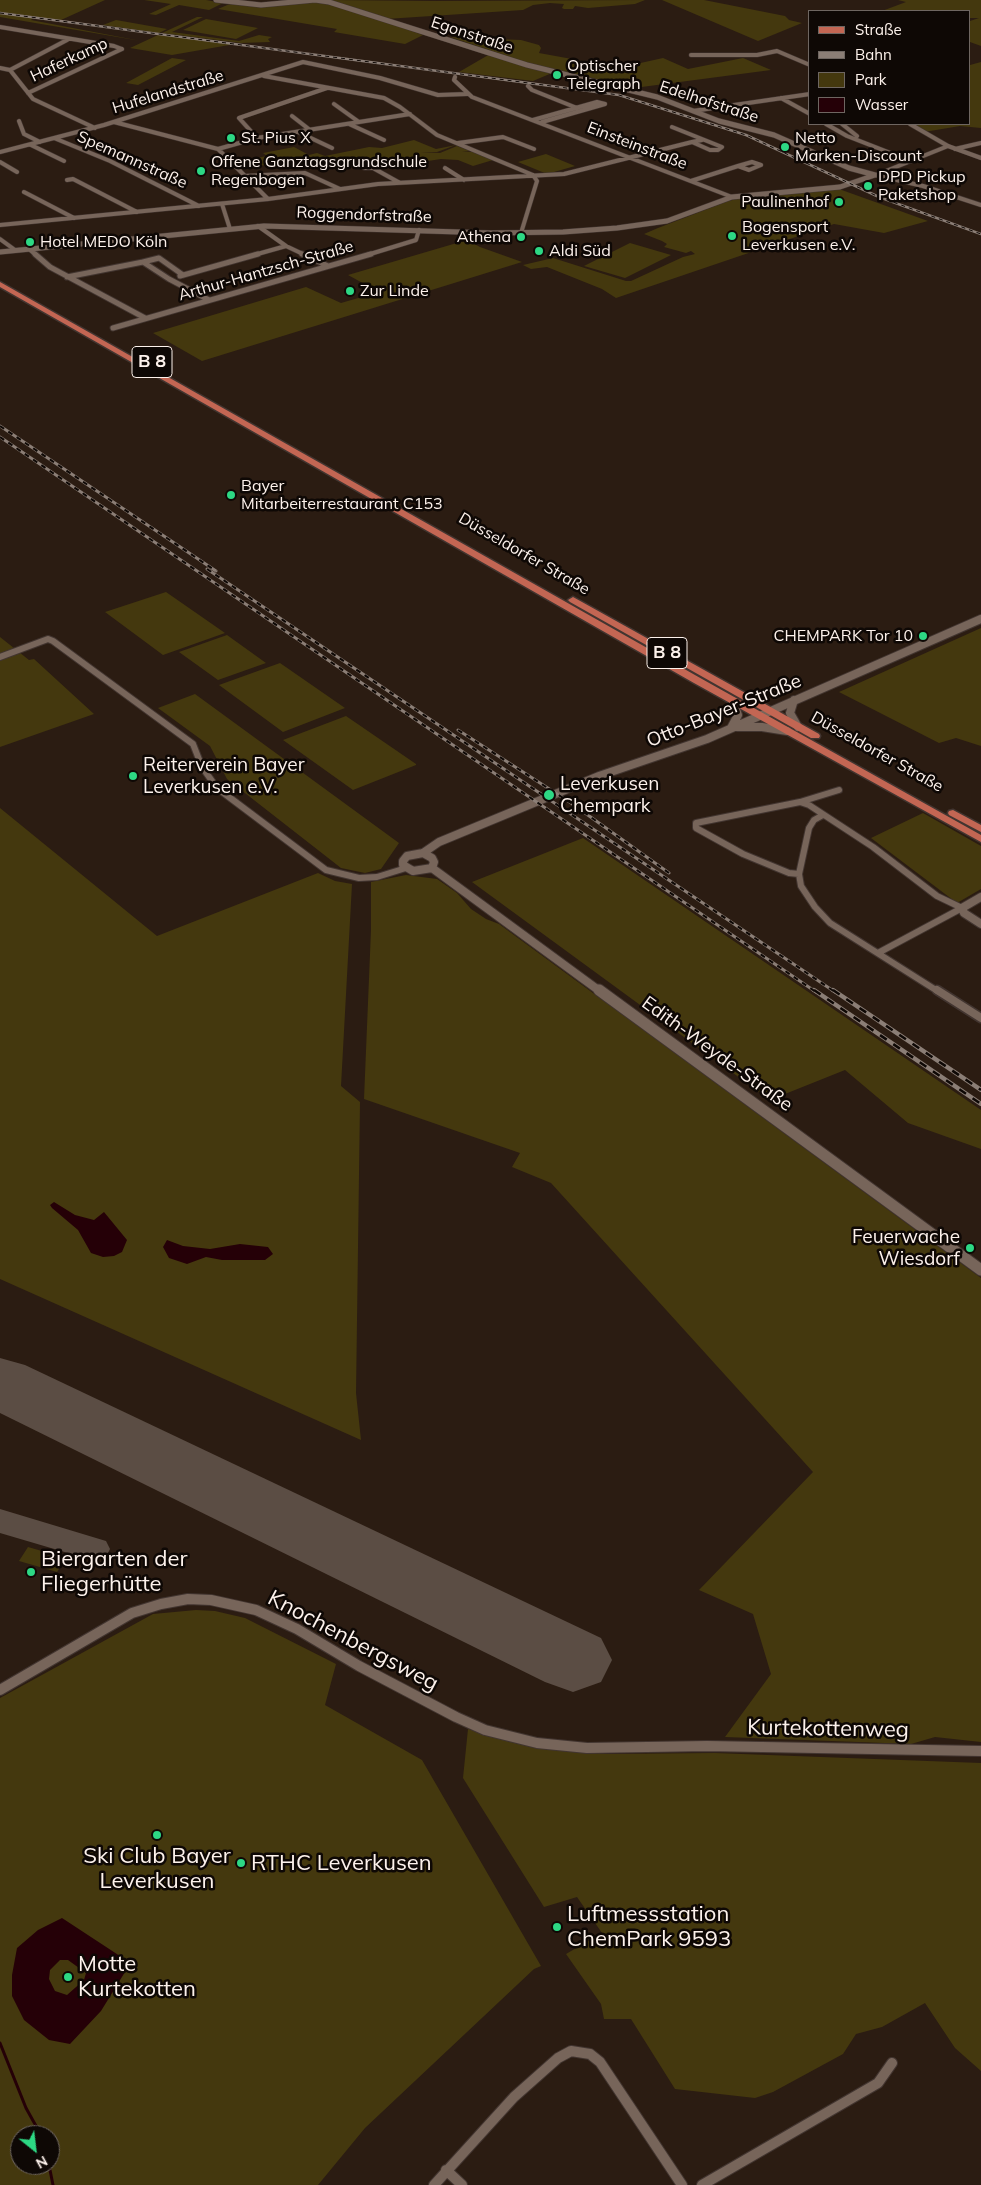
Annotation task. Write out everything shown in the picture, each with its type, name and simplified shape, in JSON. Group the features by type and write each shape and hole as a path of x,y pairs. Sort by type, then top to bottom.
{"main road":[{"name":"Düsseldorfer Straße","path":"0,276 481,557 733,701 981,839"},
{"name":"Düsseldorfer Straße","path":"0,284 281,440 491,553 981,829"},
{"path":"481,557 491,553"}],"street":[{"path":"216,0 273,5 319,0"},
{"name":"Egonstraße","path":"319,0 519,63 619,88"},
{"path":"1,28 67,40"},
{"path":"0,68 10,70 67,40"},
{"name":"Haferkamp","path":"28,93 122,49 114,46 67,40"},
{"path":"691,55 757,55 777,51 808,64"},
{"name":"Hufelandstraße","path":"0,152 95,128 303,62 380,78 438,95 468,94"},
{"path":"10,70 28,93 42,103 95,128"},
{"path":"263,76 384,98 410,114 437,135 536,177"},
{"path":"455,77 454,80 468,94"},
{"path":"528,86 532,90 577,108"},
{"path":"256,138 238,118 329,88"},
{"name":"Edelhofstraße","path":"619,88 656,97 720,122 774,135 849,168 875,175"},
{"name":"Einsteinstraße","path":"468,94 732,197"},
{"path":"693,111 808,94"},
{"path":"781,98 808,113"},
{"path":"533,120 597,102 606,104 542,122"},
{"path":"334,104 358,122"},
{"path":"218,149 256,138 410,114"},
{"path":"292,116 310,130"},
{"path":"19,121 24,134 40,142"},
{"path":"114,122 218,149 268,199"},
{"path":"349,124 384,140"},
{"path":"828,125 911,161"},
{"path":"843,125 869,144"},
{"path":"912,125 948,146 981,158"},
{"path":"672,127 722,147 714,150 692,142"},
{"path":"298,132 332,148"},
{"path":"456,144 503,137 534,149"},
{"name":"Spemannstraße","path":"54,138 110,161 199,206"},
{"path":"0,225 222,204 400,183 536,177 575,172 702,140"},
{"path":"955,149 981,143"},
{"path":"31,145 64,161"},
{"path":"875,175 948,146"},
{"path":"0,162 18,172"},
{"path":"691,181 737,166 752,162 762,165 749,170 737,166"},
{"path":"364,168 373,168 400,183"},
{"path":"445,168 464,180"},
{"path":"246,176 305,173 341,189"},
{"path":"875,175 923,186 981,205"},
{"name":"Roggendorfstraße","path":"0,252 258,226 521,233 573,232 660,223 732,197 852,184 875,175"},
{"path":"521,233 538,181 536,177"},
{"path":"67,180 73,179 137,212"},
{"path":"24,192 74,218"},
{"path":"222,204 230,229"},
{"path":"0,219 8,224"},
{"path":"258,226 286,246 328,266"},
{"name":"Arthur-Hantzsch-Straße","path":"113,328 409,243 416,240 419,230"},
{"path":"0,239 16,250"},
{"path":"169,279 286,246"},
{"path":"29,249 44,264 145,318"},
{"path":"67,276 159,258 183,275"},
{"path":"143,262 169,279 209,300"},
{"name":"Otto-Bayer-Straße","path":"406,868 402,862 405,858 423,853 439,842 599,776 692,745 981,618"},
{"path":"0,657 48,639 193,744 202,767 216,788 326,870 359,878 385,875 406,868 421,871 432,868 434,862 432,858 423,853"},
{"path":"794,700 790,713 798,727"},
{"path":"731,728 738,715 733,701"},
{"path":"731,728 762,727 787,731"},
{"path":"799,874 789,873 743,854 696,828 696,823 800,802 839,790"},
{"path":"800,802 809,805 873,847 937,896 962,908 964,913 981,924"},
{"path":"823,815 814,820 809,828 799,874 801,886 823,916 878,953 979,1014"},
{"name":"Edith-Weyde-Straße","path":"432,868 981,1270"},
{"path":"878,953 981,897"},
{"name":"Knochenbergsweg","path":"0,1690 132,1613 161,1604 188,1599 211,1600 256,1610 297,1629 359,1666 456,1717 485,1730 537,1743 587,1748 674,1747"},
{"name":"Kurtekottenweg","path":"674,1747 981,1751"},
{"path":"434,2185 514,2097 558,2058 570,2052 590,2054 600,2062 682,2185"},
{"path":"702,2185 878,2082 892,2063"},
{"path":"446,2170 462,2185"}],"green space":[{"path":"0,0 105,0 61,20 0,12"},
{"path":"144,0 206,0 223,3 209,10 179,5 156,15 149,14 171,4"},
{"path":"329,0 645,0 635,4 588,8 575,6 573,9 562,8 564,4 550,3 533,5 523,10 386,19"},
{"path":"662,0 704,0 785,16 789,20 802,23 758,41"},
{"path":"898,0 981,0 981,46 971,42 971,21 979,18 971,18 971,10 885,10 906,2"},
{"path":"321,2 423,35 405,44 334,32 337,29 218,9 232,3 252,5"},
{"path":"0,14 33,18 31,20 141,41 0,17"},
{"path":"197,17 203,17 172,32 239,41 259,35 272,37 268,39 270,42 241,43 162,33"},
{"path":"206,19 258,28 236,39 183,30"},
{"path":"116,20 167,29 159,33 103,25"},
{"path":"158,35 235,44 172,55 130,48"},
{"path":"450,37 521,40 539,45 541,48 539,53 583,61 636,64 663,58 688,69 743,58 771,70 634,88 559,70 533,81 459,72 490,54 519,60"},
{"path":"172,58 186,60 138,85 126,83"},
{"path":"981,62 981,128 960,126 924,132 916,125 971,125 971,65"},
{"path":"414,140 436,149 456,145 437,152 420,152 440,153 457,146 471,151 462,152 473,152 493,160 473,166 458,160 441,159 402,165 386,158 360,160 323,167 309,162 240,167 238,164 257,162 236,162 267,156 263,153 294,147 309,155 317,153 325,156 369,147 382,148"},
{"path":"546,154 575,166 547,174 518,162"},
{"path":"839,189 928,221 884,233 834,224 616,298 602,289 547,267 531,269 523,265 553,258 631,281 683,257 695,254 691,251 686,253 664,247 667,244 644,234 728,201 741,198"},
{"path":"467,240 480,247 522,262 202,361 153,333 306,287 341,303 379,292 348,275"},
{"path":"630,243 671,255 625,278 584,266"},
{"path":"166,592 225,633 163,655 105,612"},
{"path":"981,628 981,746 956,738 939,743 839,692"},
{"path":"227,635 266,663 218,680 179,652"},
{"path":"0,637 29,660 34,659 94,714 0,747"},
{"path":"280,663 345,708 283,732 219,685"},
{"path":"195,694 399,843 381,869 365,873 341,868 227,779 210,746 158,708"},
{"path":"346,716 416,765 353,790 283,740"},
{"path":"0,808 157,936 318,873 335,881 352,884 341,1086 360,1102 356,1393 361,1440 0,1279"},
{"path":"923,813 981,846 981,889 957,903 871,838"},
{"path":"583,838 981,1110 981,1149 908,1123 845,1070 770,1100 472,882"},
{"path":"406,875 437,879 457,893 471,909 486,919 499,924 981,1278 981,1742 935,1737 911,1744 725,1737 771,1674 753,1614 699,1590 813,1472 551,1183 512,1167 520,1153 364,1099 371,930 371,882"},
{"path":"28,1547 66,1558 57,1572 19,1561"},
{"name":"RTHC Leverkusen","path":"196,1610 215,1611 245,1618 336,1664 325,1705 422,1760 541,1966 534,1969 365,2128 318,2185 0,2185 0,1698 153,1614"},
{"path":"468,1729 544,1749 608,1754 715,1753 981,1763 981,2071 955,2048 925,2003 882,2027 856,2034 843,2054 773,2092 755,2098 675,2089 631,2019 604,2019 601,2004 566,1954 602,1933 577,1897 544,1907 463,1778"}],"water":[{"path":"54,1202 75,1215 94,1220 104,1212 127,1240 122,1252 114,1256 103,1257 91,1253 78,1230 52,1208 50,1205"},
{"path":"167,1240 183,1246 210,1249 240,1244 268,1247 273,1254 265,1260 222,1260 206,1257 187,1264 169,1258 163,1247"},
{"path":"62,1918 126,1960 125,1972 101,2011 70,2044 49,2040 24,2020 12,1996 12,1975 17,1948 38,1930","holes":["60,1960 68,1960 86,1973 84,1980 67,1995 55,1991 49,1979 50,1970"]}],"waterway":[{"path":"0,2043 26,2108 35,2125"},
{"path":"51,2175 53,2185"}],"taxiway":[{"path":"0,1521 95,1549"}],"runway":[{"path":"0,1383 573,1660"}],"railway":[{"path":"0,13 619,95 746,135 879,197 981,234"},
{"path":"0,426 216,571"},
{"path":"0,437 816,992"},
{"path":"207,569 835,992"},
{"path":"458,730 571,803 669,873"},
{"path":"814,990 981,1104"},
{"path":"833,990 981,1090"}],"place":[{"name":"Optischer Telegraph","path":"557,75"},
{"name":"St. Pius X","path":"231,138"},
{"name":"Netto Marken-Discount","path":"785,147"},
{"name":"Offene Ganztagsgrundschule Regenbogen","path":"201,171"},
{"name":"DPD Pickup Paketshop","path":"868,186"},
{"name":"Paulinenhof","path":"839,202"},
{"name":"Bogensport Leverkusen e.V.","path":"732,236"},
{"name":"Athena","path":"521,237"},
{"name":"Hotel MEDO Köln","path":"30,242"},
{"name":"Aldi Süd","path":"539,251"},
{"name":"Zur Linde","path":"350,291"},
{"name":"Bayer Mitarbeiterrestaurant C153","path":"231,495"},
{"name":"CHEMPARK Tor 10","path":"923,636"},
{"name":"Reiterverein Bayer Leverkusen e.V.","path":"133,776"},
{"name":"Leverkusen Chempark","path":"549,795"},
{"name":"Feuerwache Wiesdorf","path":"970,1248"},
{"name":"Biergarten der Fliegerhütte","path":"31,1572"},
{"name":"Ski Club Bayer Leverkusen","path":"157,1835"},
{"name":"RTHC Leverkusen","path":"241,1863"},
{"name":"Luftmessstation ChemPark 9593","path":"557,1927"},
{"name":"Motte Kurtekotten","path":"68,1977"}]}
